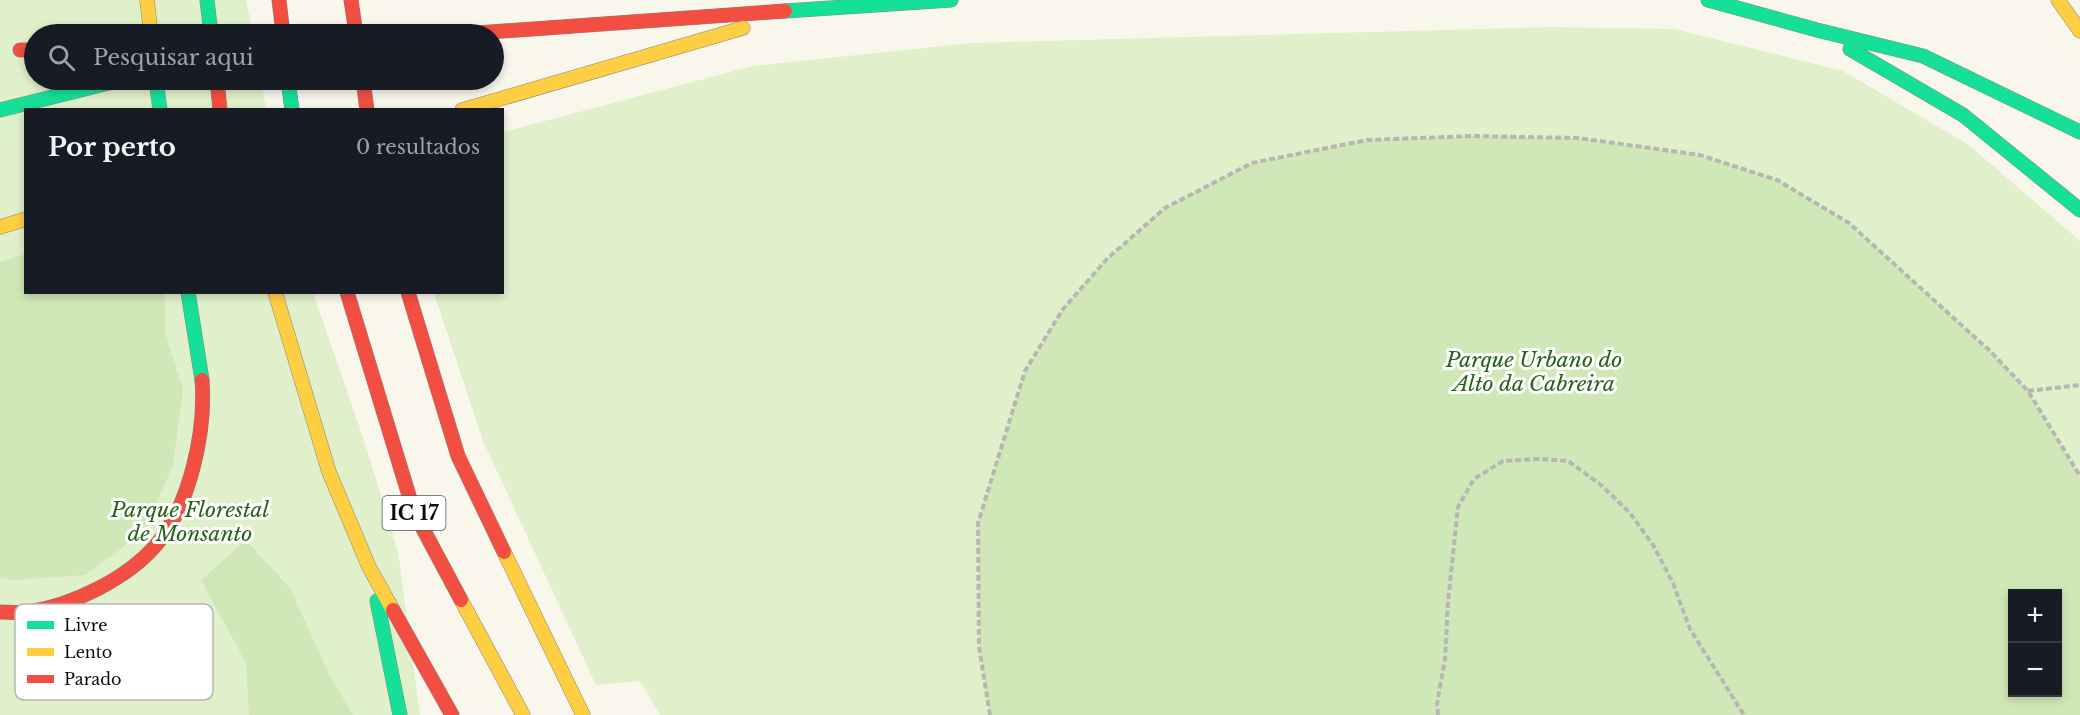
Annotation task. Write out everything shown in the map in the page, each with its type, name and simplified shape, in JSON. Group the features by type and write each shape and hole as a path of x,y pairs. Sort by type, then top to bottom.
{"main road":[{"path":"147,0 150,24"},
{"path":"207,0 210,24"},
{"path":"279,0 282,24"},
{"path":"351,0 355,24"},
{"path":"504,31 951,0"},
{"path":"1708,0 1923,56 2080,132"},
{"path":"2058,0 2080,31"},
{"path":"469,108 808,9"},
{"path":"1817,30 1963,115 2080,210"},
{"path":"0,110 81,90"},
{"path":"157,90 160,108"},
{"path":"218,90 220,108"},
{"path":"289,90 292,108"},
{"path":"364,90 367,108"},
{"path":"0,227 24,220"},
{"path":"57,604 78,598 126,572 156,544 178,508 191,473 203,401 188,294"},
{"name":"IC 17","path":"276,294 329,472 369,567 452,715"},
{"name":"IC 17","path":"348,294 414,512 523,715"},
{"path":"409,294 458,456 583,715"},
{"path":"369,567 400,715"}],"path":[{"path":"990,715 979,647 978,523 1025,371 1063,309 1107,259 1165,208 1252,163 1367,140 1472,136 1578,138 1701,155 1777,180 1849,223 1990,351 2028,391 2080,476"},
{"path":"2028,391 2080,385"},
{"path":"1438,715 1437,704 1445,659 1448,602 1458,507 1474,479 1503,461 1540,459 1568,461 1601,485 1630,513 1653,545 1674,583 1690,629 1744,715"}],"green space":[{"name":"Parque Florestal de Monsanto","path":"0,0 246,0 251,24 24,24 24,90 263,90 266,108 24,108 24,294 313,294 363,437 398,551 420,715 0,715"},
{"name":"Parque Urbano do Alto da Cabreira","path":"1551,27 1674,29 1843,71 1969,145 2080,241 2080,715 660,715 640,681 596,685 483,441 434,294 504,294 504,132 753,66 972,43"},
{"path":"1472,136 1578,138 1700,155 1777,180 1849,223 1990,351 2028,391 2080,476 2080,715 990,715 979,647 978,523 1025,371 1063,309 1107,259 1165,208 1252,163 1367,140"},
{"path":"24,254 24,294 165,294 165,332 183,390 173,465 144,532 85,575 15,580 0,578 0,262"},
{"path":"246,540 290,588 330,676 353,715 249,715 246,663 201,580"}],"traffic: fast":[{"path":"207,0 210,24"},
{"path":"785,11 951,0"},
{"path":"1708,0 1923,56 2080,132"},
{"path":"1850,49 1963,115 2080,210"},
{"path":"0,110 81,90"},
{"path":"157,90 160,108"},
{"path":"289,90 292,108"},
{"path":"188,294 202,380"},
{"path":"377,601 400,715"}],"traffic: slow":[{"path":"147,0 150,24"},
{"path":"2058,0 2080,31"},
{"path":"469,108 743,28"},
{"path":"0,227 24,220"},
{"path":"276,294 329,472 369,567 393,610"},
{"path":"504,552 583,715"},
{"path":"461,600 523,715"}],"traffic: jam":[{"path":"279,0 282,24"},
{"path":"351,0 355,24"},
{"path":"504,31 785,11"},
{"path":"218,90 220,108"},
{"path":"364,90 367,108"},
{"path":"348,294 414,512 461,600"},
{"path":"409,294 458,456 504,552"},
{"path":"62,604 97,589 130,569 156,545 168,529 187,489 193,467 201,422 202,380"},
{"path":"393,610 452,715"},
{"path":"0,612 15,612"}]}
